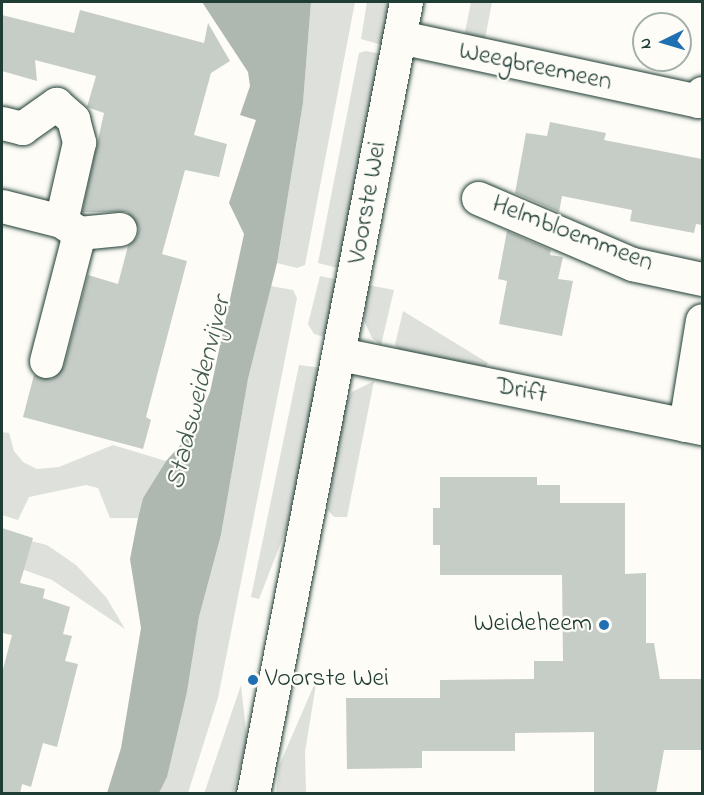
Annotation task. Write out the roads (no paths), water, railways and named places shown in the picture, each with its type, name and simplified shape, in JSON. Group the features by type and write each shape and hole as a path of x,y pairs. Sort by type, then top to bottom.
{"street":[{"name":"Voorste Wei","path":"253,794 340,354 406,2"},
{"name":"Weegbreemeen","path":"400,37 698,101 702,93"},
{"path":"2,123 22,128 56,104 73,119 79,142 70,227 46,361"},
{"name":"Helmbloemmeen","path":"477,198 632,264 702,279"},
{"path":"3,211 70,227 120,230"},
{"path":"694,427 702,320"},
{"name":"Drift","path":"340,354 694,427"}],"place":[{"name":"Weideheem","path":"604,625"},
{"name":"Voorste Wei","path":"253,680"}],"water label":[{"name":"Stadsweidenvijver","path":"199,393"}]}
